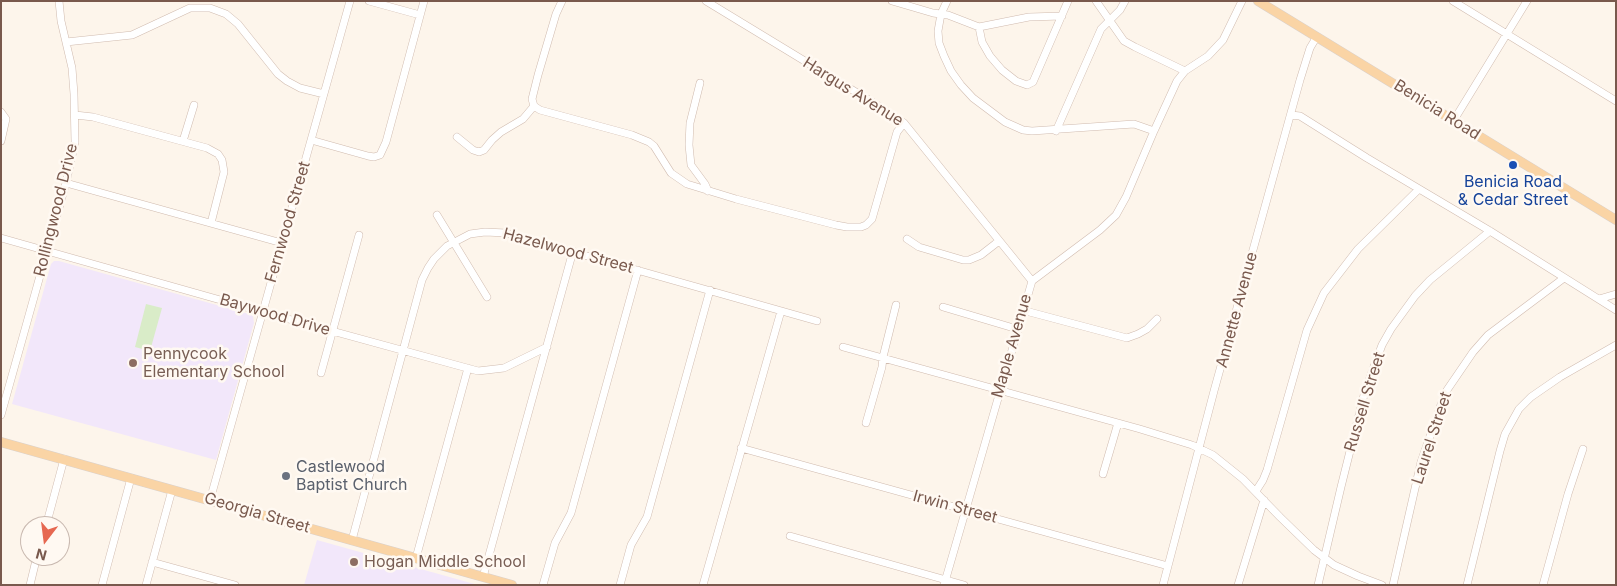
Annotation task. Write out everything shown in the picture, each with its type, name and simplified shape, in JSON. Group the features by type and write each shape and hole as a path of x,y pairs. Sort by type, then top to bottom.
{"main road":[{"name":"Benicia Road","path":"1258,1 1616,220"},
{"name":"Georgia Street","path":"1,442 512,585"}],"street":[{"name":"Rollingwood Drive","path":"1,416 66,183 75,142 72,68 59,1"},
{"name":"Fernwood Street","path":"210,500 350,1"},
{"path":"369,1 420,15"},
{"path":"311,140 368,156 380,155 386,142 424,1"},
{"path":"457,137 473,150 480,152 501,132 517,124 533,103 547,42 562,1"},
{"name":"Hargus Avenue","path":"706,1 904,123 1032,281"},
{"path":"892,1 933,14 941,14 979,27 1029,17 1062,16"},
{"path":"947,1 941,14 938,31 939,43 951,71 974,98 1005,122 1032,131 1056,131 1134,124 1144,126 1154,132"},
{"path":"979,27 982,42 990,56 1002,70 1016,81 1027,85 1033,82 1068,1"},
{"path":"1096,1 1124,41 1185,71"},
{"path":"1056,131 1101,29 1120,10 1125,1"},
{"name":"Maple Avenue","path":"945,582 1016,329 1032,281 1100,230 1116,215 1126,197 1172,89 1185,71 1208,56 1223,40 1242,1"},
{"path":"1453,1 1616,101"},
{"path":"1454,120 1527,1"},
{"path":"66,42 132,35 190,8 210,8 226,14 238,24 278,74 287,81 300,88 324,94"},
{"name":"Annette Avenue","path":"1163,585 1290,115 1310,48 1316,38"},
{"path":"700,83 690,123 689,145 692,165 708,191"},
{"path":"533,103 540,110 632,135 649,142 654,146 671,173 687,184 847,227 866,225 872,218 897,132 904,123"},
{"path":"183,141 194,105"},
{"path":"1,112 6,119 1,141"},
{"path":"75,115 92,116 213,150 222,160 224,172 211,223"},
{"path":"1290,115 1300,116 1616,310"},
{"path":"66,183 282,243"},
{"path":"1256,491 1267,470 1308,330 1324,293 1358,248 1420,189"},
{"path":"437,215 487,297"},
{"name":"Russell Street","path":"1318,585 1365,391 1382,345 1391,328 1415,296 1430,280 1490,231"},
{"name":"Hazelwood Street","path":"352,540 422,280 434,259 448,246 470,234 506,233 817,321"},
{"path":"321,374 359,235"},
{"name":"Baywood Drive","path":"1,238 332,332 478,371 504,368 547,347"},
{"path":"907,239 919,247 963,260 969,260 980,255 999,241"},
{"path":"483,577 574,251"},
{"path":"543,585 555,543 571,513 638,270"},
{"name":"Laurel Street","path":"1393,585 1421,462 1445,393 1473,352 1488,335 1564,278"},
{"path":"620,585 631,545 647,517 710,290"},
{"path":"1599,299 1616,294"},
{"path":"866,424 882,367 882,357 896,305"},
{"path":"943,307 1016,329"},
{"path":"1022,310 1127,338 1147,329 1157,319"},
{"path":"703,585 781,311"},
{"path":"1466,585 1505,434 1519,409 1531,397 1560,377 1616,345"},
{"path":"843,347 1192,444 1213,455 1228,466 1256,491 1314,550 1334,565 1382,585"},
{"path":"416,558 468,368"},
{"path":"1103,474 1118,423"},
{"name":"Irwin Street","path":"741,448 1168,566"},
{"path":"1543,585 1568,494 1583,449"},
{"path":"49,516 64,459"},
{"path":"102,585 131,478"},
{"path":"146,585 172,490"},
{"path":"1238,585 1264,500"},
{"path":"790,536 945,582 964,585"},
{"path":"152,562 234,585"},
{"path":"30,585 35,566"}],"shaded area":[{"name":"Pennycook Elementary School","path":"54,261 253,316 254,323 216,460 12,404 51,264"},
{"name":"Hogan Middle School","path":"317,540 478,585 304,585"}],"green space":[{"path":"146,304 162,308 150,351 135,347"}],"place":[{"name":"Benicia Road & Cedar Street","path":"1513,165"},
{"name":"Pennycook Elementary School","path":"133,363"},
{"name":"Castlewood Baptist Church","path":"286,476"},
{"name":"Hogan Middle School","path":"354,562"}]}
